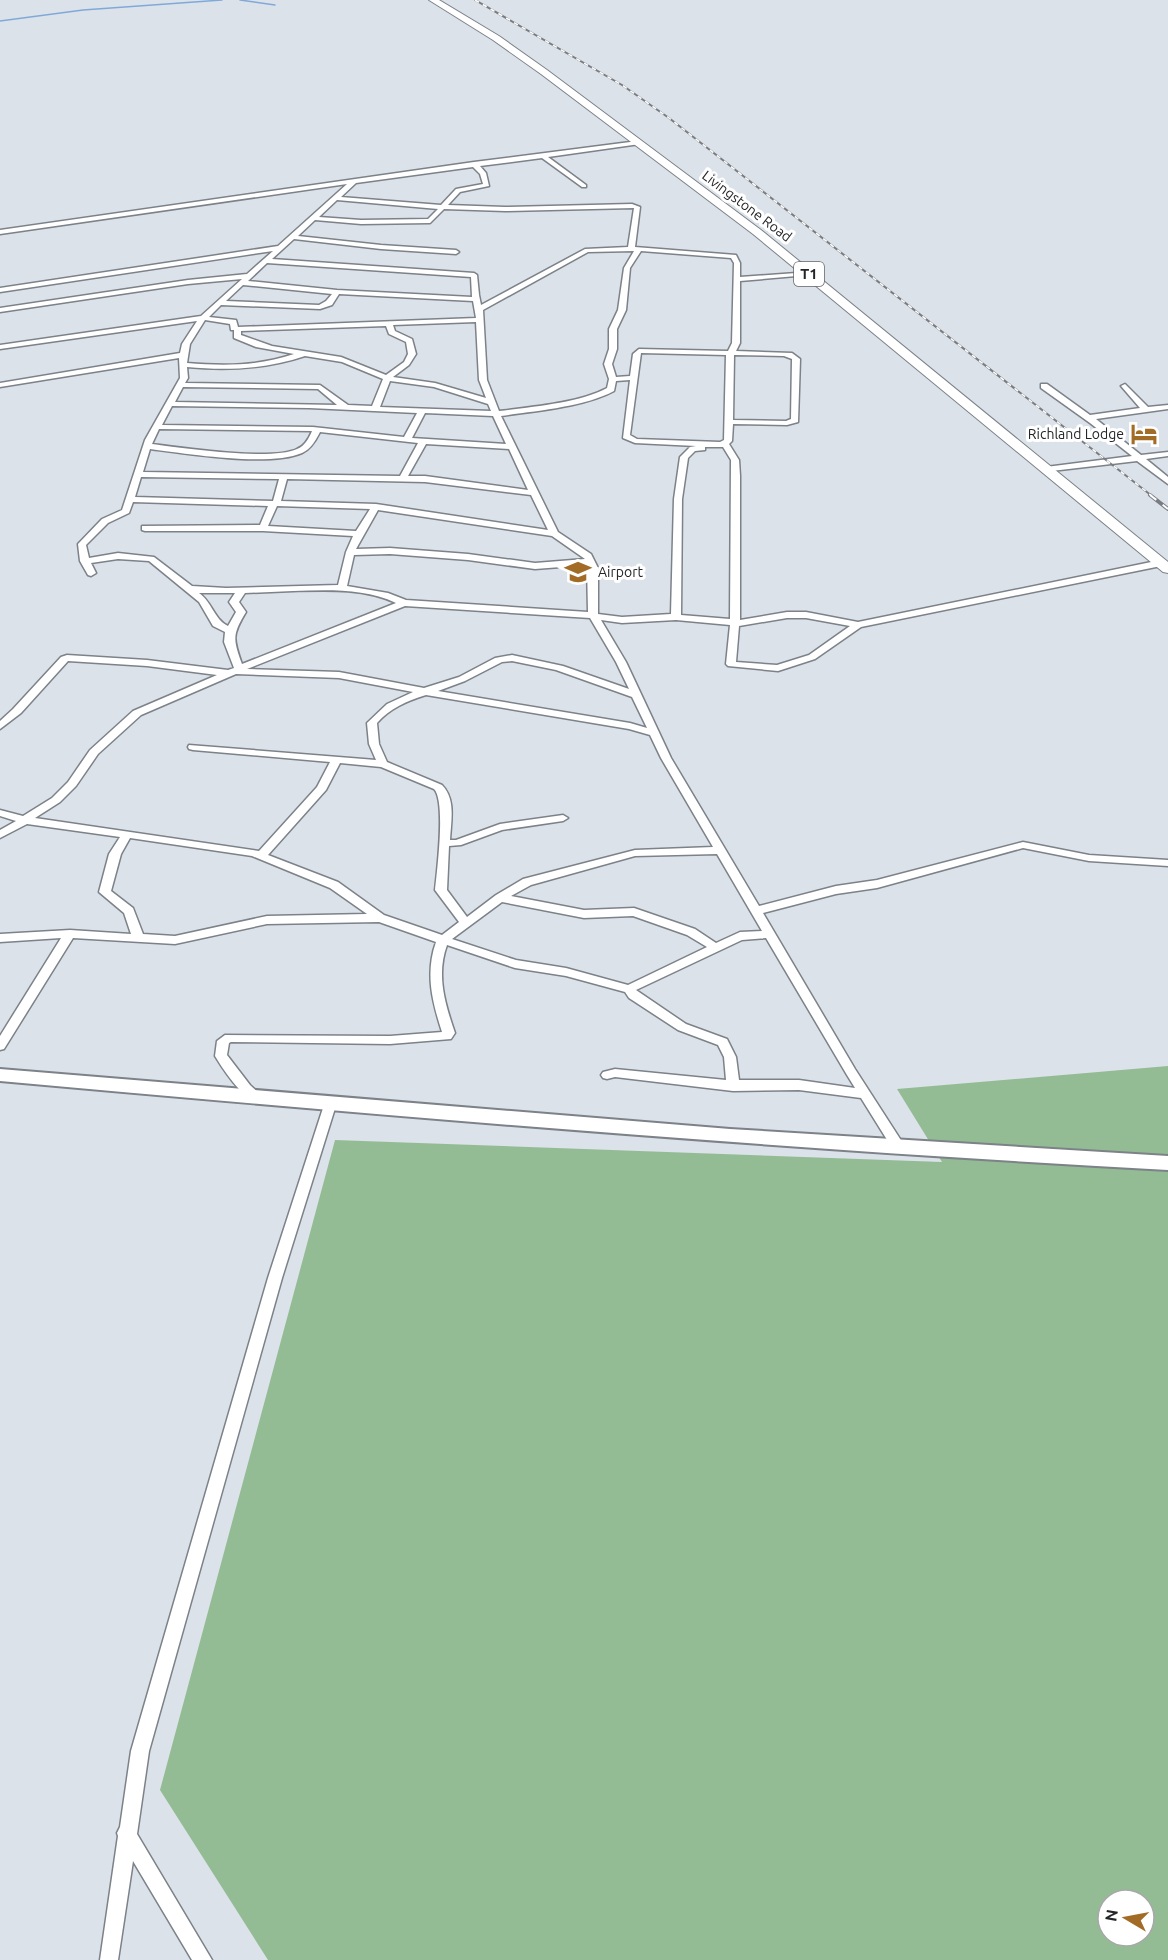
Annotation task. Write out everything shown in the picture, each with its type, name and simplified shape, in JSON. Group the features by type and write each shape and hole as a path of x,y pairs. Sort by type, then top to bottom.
{"highway":[{"name":"Livingstone Road","path":"433,0 496,38 808,273 1164,566"}],"main road":[{"path":"0,1075 330,1105 899,1148 1168,1163"}],"street":[{"path":"0,232 474,164 638,143"},
{"path":"542,155 584,186"},
{"path":"313,218 361,222 427,222 433,220 458,190 487,186 483,174 474,164"},
{"path":"91,573 82,552 82,544 105,521 124,513 131,499 147,446 184,378 183,355 186,344 203,318 354,181"},
{"path":"170,404 496,414 548,407 602,394 611,389 613,379 608,364 613,349 613,329 622,309 627,268 635,249 637,207 505,209 444,207 335,198"},
{"path":"292,237 381,247 456,252"},
{"path":"0,290 279,248"},
{"path":"479,309 587,250 635,249 734,256 737,260 736,343 730,354 729,422 726,447"},
{"path":"266,261 474,274 475,299 479,309 481,368 491,402 533,493 555,534"},
{"path":"737,279 808,273"},
{"path":"0,310 188,282 250,276"},
{"path":"243,283 337,292 475,299"},
{"path":"219,303 320,307 329,303 337,292"},
{"path":"0,347 203,318 231,321 238,329 237,336 247,341 341,360 387,378 435,385 491,402"},
{"path":"238,329 479,320"},
{"path":"375,410 387,378 408,364 412,350 409,341 392,332 388,322"},
{"path":"726,447 627,439 632,378 639,351 794,356 795,417 792,422 729,422"},
{"path":"185,365 258,367 277,364 303,354"},
{"path":"0,385 183,355"},
{"path":"613,379 632,378"},
{"path":"180,385 320,387 346,408"},
{"path":"1044,386 1089,418 1168,481"},
{"path":"1125,386 1146,410"},
{"path":"1089,418 1168,407"},
{"path":"407,440 422,411"},
{"path":"156,427 317,430 407,440 512,447"},
{"path":"147,446 210,453 280,455 299,451 308,446 317,430"},
{"path":"403,478 423,441"},
{"path":"676,617 678,499 684,457 689,451 699,448 726,447"},
{"path":"726,447 735,460 735,622 731,664 778,668 812,657 858,625"},
{"path":"1046,470 1168,454"},
{"path":"139,474 283,478 403,478 451,481 533,493"},
{"path":"263,528 275,504 283,478"},
{"path":"131,499 376,507 555,534 584,552 591,562 593,615 621,662 666,758 864,1094 899,1148"},
{"path":"342,589 350,552 376,507"},
{"path":"145,528 263,528 359,534"},
{"path":"350,552 414,553 535,566 574,561 591,562"},
{"path":"85,561 118,556 148,558 203,600 216,624 230,631"},
{"path":"0,835 56,800 72,784 94,752 137,713 232,671 404,603 593,615 622,620 676,617 735,622 758,621 787,615 806,615 858,625 1164,566"},
{"path":"189,589 342,589 395,597 404,603"},
{"path":"232,671 230,631 241,612 234,602 242,590"},
{"path":"0,726 67,658 232,671 339,675 422,692 630,726 654,733"},
{"path":"383,764 374,744 372,723 382,711 422,692 462,680 498,660 513,658 578,674 604,686 636,695"},
{"path":"193,747 335,762 383,764 438,787 444,793 446,811 441,890 465,922"},
{"path":"261,856 322,788 335,762"},
{"path":"0,813 25,820 126,836 204,844 261,856 334,885 380,918 515,964 566,972 629,990 667,1019 723,1042 730,1057 733,1086"},
{"path":"444,843 457,843 500,826 563,818"},
{"path":"126,836 115,854 105,892 129,911 138,938"},
{"path":"756,911 836,890 877,884 1023,845 1089,858 1168,863"},
{"path":"258,1098 246,1088 221,1056 223,1041 237,1037 390,1041 447,1036 449,1032 435,992 434,975 437,952 442,940 500,898 527,882 635,853 720,850"},
{"path":"500,898 584,914 634,912 691,932 715,947"},
{"path":"0,938 70,934 190,938 267,920 380,918"},
{"path":"0,1046 70,934"},
{"path":"629,990 740,936 770,934"},
{"path":"607,1075 615,1073 733,1086 799,1085 864,1094"},
{"path":"110,1960 126,1833 140,1751 275,1278 330,1105"},
{"path":"126,1833 203,1960"}],"green space":[{"path":"1168,1066 1168,1960 268,1960 160,1790 335,1140 942,1162 897,1089"}],"waterway":[{"path":"0,21 83,10 222,0"},
{"path":"240,0 275,5"}],"railway":[{"path":"475,0 622,85 669,118 1152,496"},
{"path":"1150,495 1168,509"}],"place":[{"name":"Richland Lodge","path":"1144,434"},
{"name":"Airport","path":"578,572"}]}
